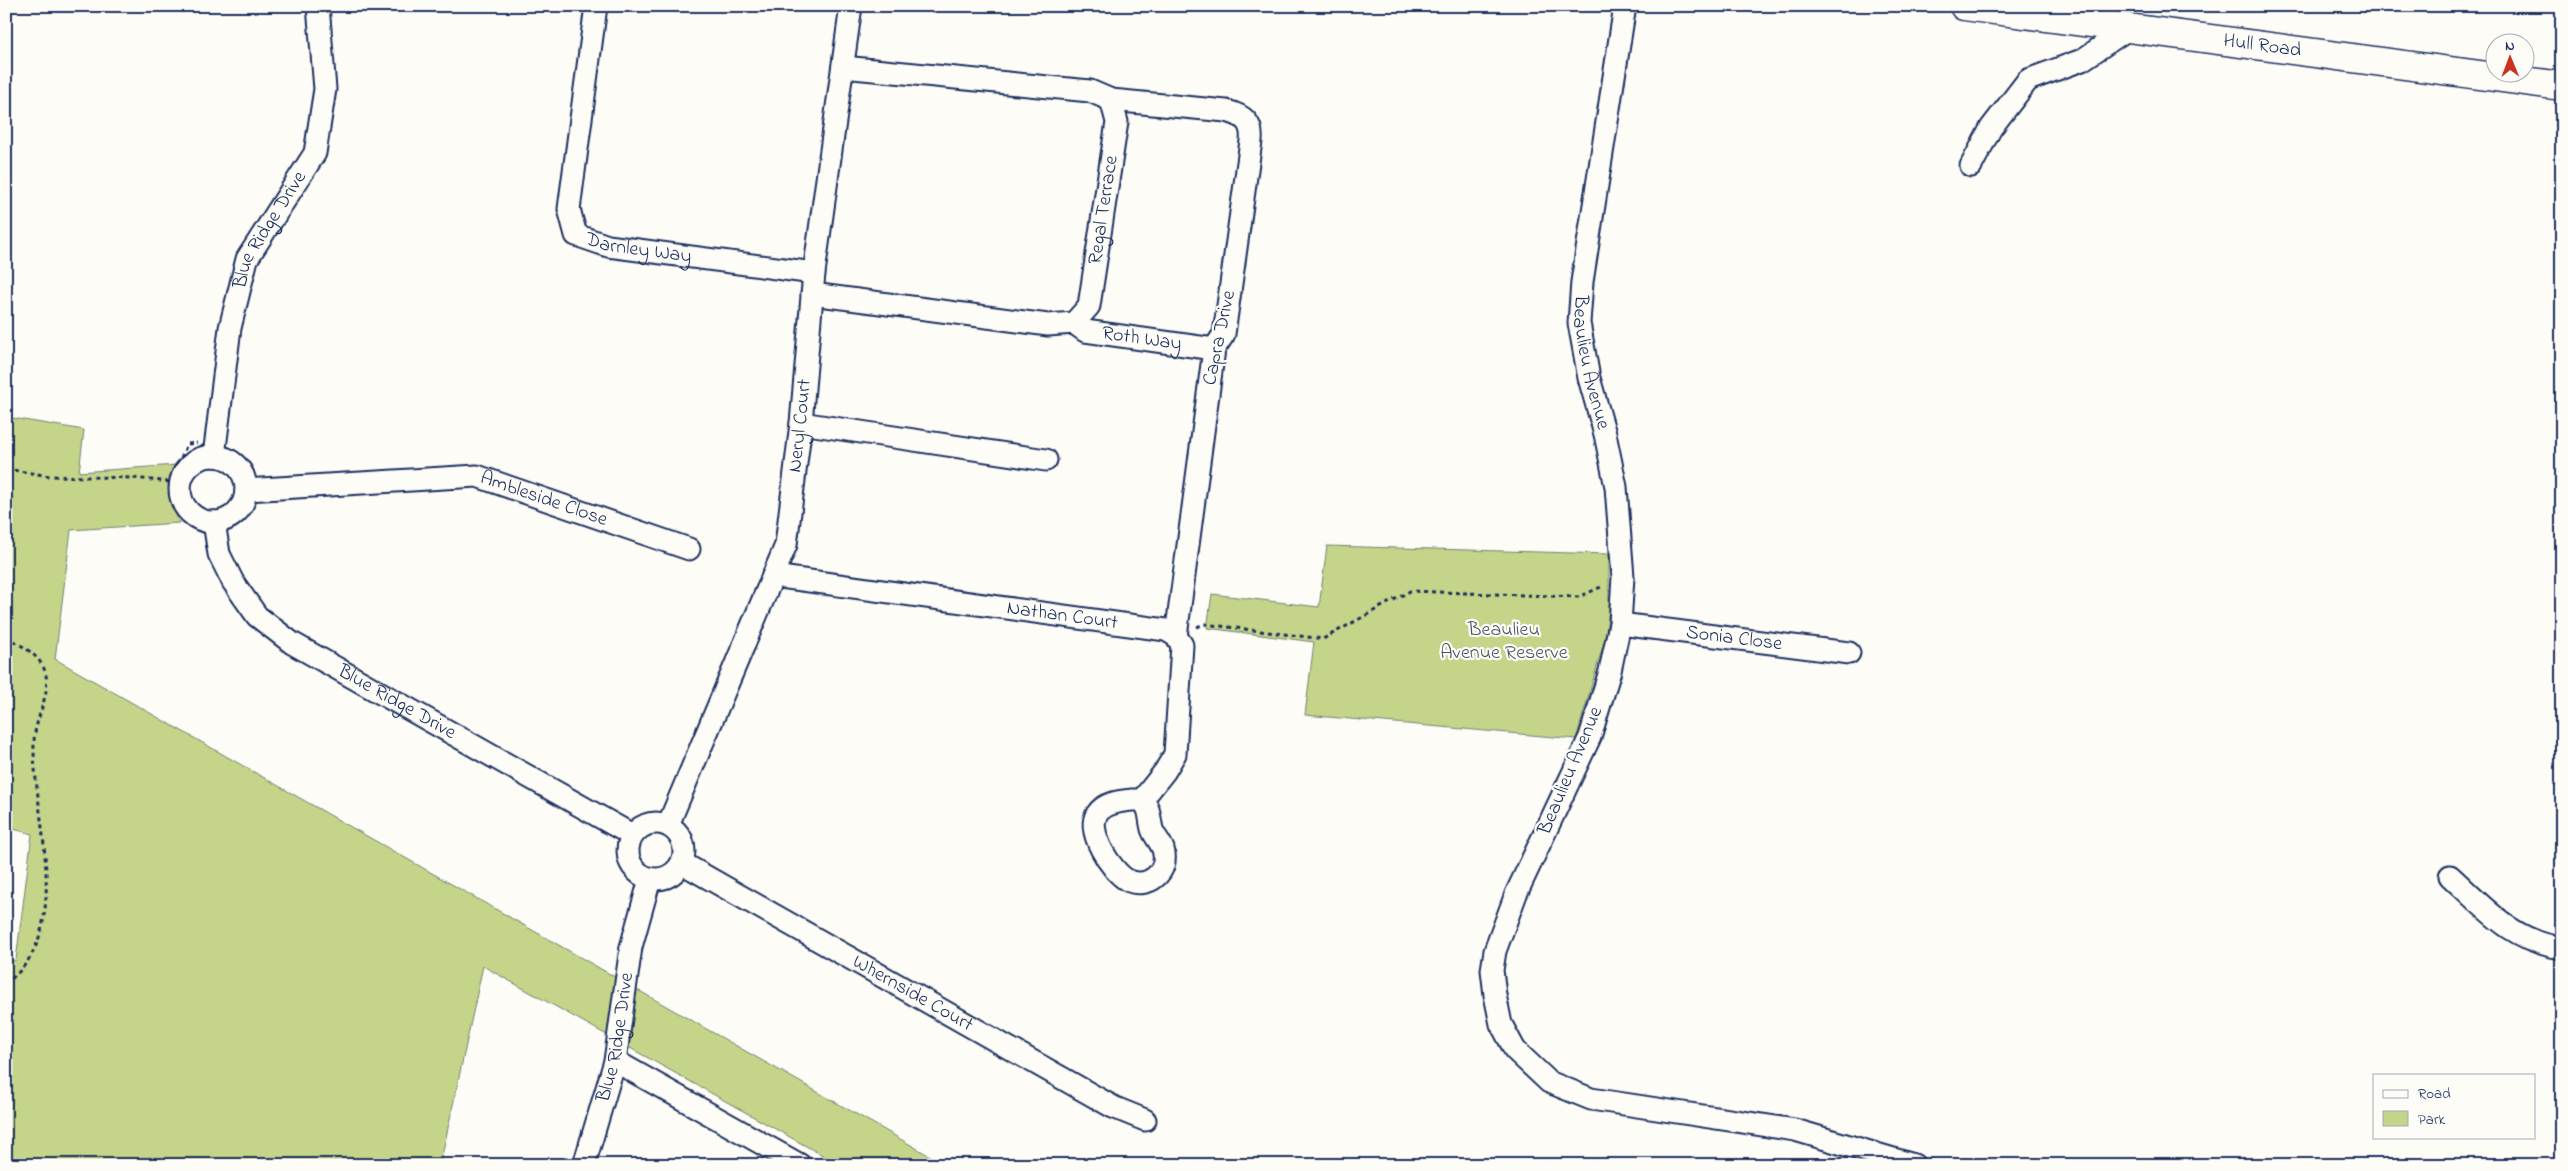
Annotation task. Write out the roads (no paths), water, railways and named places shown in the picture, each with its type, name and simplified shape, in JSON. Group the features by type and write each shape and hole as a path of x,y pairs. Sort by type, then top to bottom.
{"main road":[{"name":"Hull Road","path":"1964,6 2562,86"}],"street":[{"name":"Blue Ridge Drive","path":"215,449 230,328 247,259 314,153 325,89 318,6"},
{"name":"Darnley Way","path":"596,6 569,209 576,234 608,246 813,284"},
{"name":"Neryl Court","path":"668,825 786,545 801,423 813,284 852,6"},
{"name":"Beaulieu Avenue","path":"1625,6 1582,282 1579,322 1589,378 1606,434 1616,487 1623,576 1620,624 1610,671 1590,737 1516,894 1495,951 1492,970 1494,995 1501,1024 1515,1050 1549,1082 1592,1099 1795,1130 1914,1165"},
{"path":"1971,166 1991,128 2028,80 2082,60 2128,29"},
{"path":"843,67 1090,91 1111,100"},
{"name":"Regal Terrace","path":"1074,323 1089,306 1117,122 1111,100"},
{"name":"Capra Drive","path":"1111,100 1226,111 1246,119 1251,127 1251,141 1224,334 1214,349 1176,636"},
{"path":"813,284 1048,325 1074,323"},
{"name":"Roth Way","path":"1074,323 1085,331 1214,349"},
{"path":"801,423 1046,460"},
{"path":"215,449 237,467 245,480 246,490 244,500 232,516 214,522 203,520 187,508 181,488 185,474 195,462 215,449"},
{"name":"Ambleside Close","path":"246,490 477,476 689,549"},
{"name":"Blue Ridge Drive","path":"214,522 219,554 233,582 257,616 292,643 632,835"},
{"name":"Nathan Court","path":"773,576 1150,626 1166,630 1176,636"},
{"name":"Sonia Close","path":"1620,624 1849,654"},
{"path":"1142,800 1165,771 1175,754 1182,657 1182,645 1176,636"},
{"path":"655,822 668,825 677,832 683,841 685,852 682,864 674,873 662,878 650,879 638,872 629,862 628,848 632,835 642,826 655,822"},
{"name":"Whernside Court","path":"682,864 1113,1107 1146,1120"},
{"path":"2450,876 2508,929 2543,945 2562,948"},
{"name":"Blue Ridge Drive","path":"584,1165 615,1061 631,946 650,879"},
{"path":"615,1061 800,1165"}],"park label":[{"name":"Beaulieu Avenue Reserve","path":"1504,642"}]}
